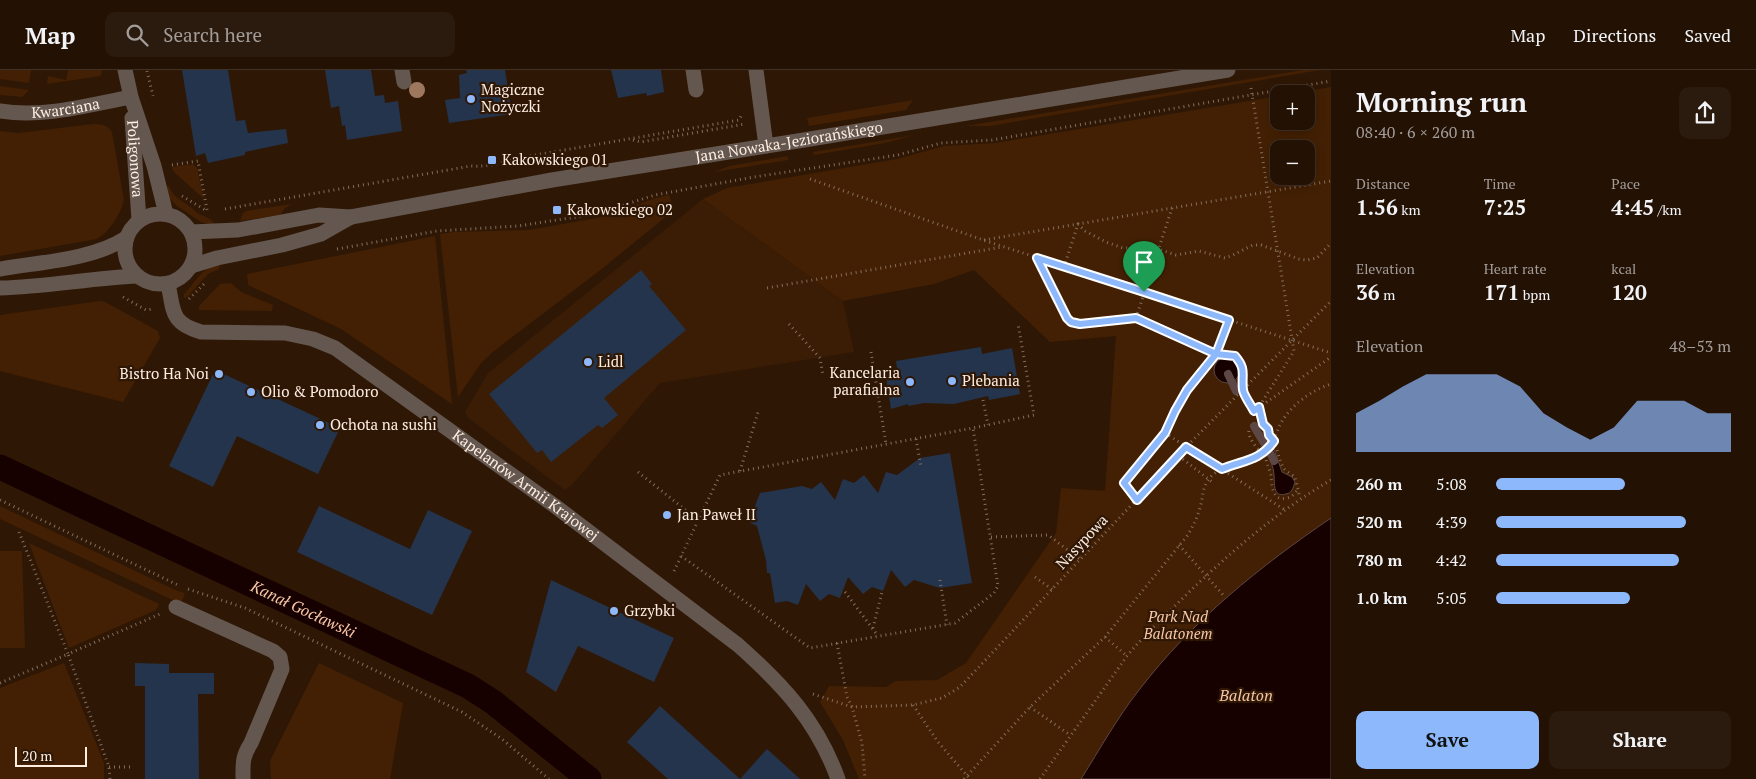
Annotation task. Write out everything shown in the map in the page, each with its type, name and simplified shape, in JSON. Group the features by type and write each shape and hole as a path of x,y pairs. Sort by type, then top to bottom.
{"street":[{"name":"Poligonowa","path":"125,70 131,97 154,166 166,214"},
{"path":"693,70 696,90"},
{"path":"756,70 766,146"},
{"name":"Jana Nowaka-Jeziorańskiego","path":"191,232 238,230 319,215 351,217 552,180 1228,70"},
{"name":"Poligonowa","path":"131,97 139,220"},
{"name":"Kwarciana","path":"0,111 26,114 47,112 131,97"},
{"path":"166,214 176,217 191,232 195,243 195,255 191,266 177,280 168,284 152,284 137,276 130,268 124,249 126,238 139,220 148,216 166,214"},
{"name":"Jana Nowaka-Jeziorańskiego","path":"191,266 217,258 282,245 322,234 351,217"},
{"path":"0,269 81,255 113,247 126,238"},
{"path":"0,288 23,288 137,276"},
{"name":"Kapelanów Armii Krajowej","path":"168,284 175,315 179,322 188,328 201,332 285,333 313,339 335,348 563,512 738,645 766,669 789,694 811,723 838,779"},
{"path":"176,607 273,651 280,657 282,669 251,743 245,752 243,779"}],"path":[{"path":"147,70 154,96"},
{"path":"334,250 437,231 518,226 596,214 655,195 754,177 898,155 942,143 992,140 1331,81"},
{"path":"1251,88 1294,351 1259,407 1263,424 1274,441 1284,469 1295,477 1300,498"},
{"path":"221,209 471,166 503,163 518,158 739,120 746,110"},
{"path":"631,139 641,142 735,126"},
{"path":"167,166 198,161 207,211"},
{"path":"810,179 1003,247 1331,353"},
{"path":"983,240 1331,181"},
{"path":"177,192 185,199 207,211 214,210"},
{"path":"1136,318 1172,208"},
{"path":"1078,224 1086,231 1106,242 1123,248 1158,249 1176,255 1199,251 1224,258 1252,245 1261,245 1299,259 1307,260 1317,258 1331,243"},
{"path":"1064,267 1078,224"},
{"path":"768,288 1003,247"},
{"path":"1037,258 1067,318 1071,322 1080,324 1136,318 1216,354 1235,356 1244,368 1243,391 1254,411 1331,358"},
{"name":"Nasypowa","path":"808,693 852,707 913,705 942,698 960,687 1186,447 1331,301"},
{"path":"1137,500 1124,483 1165,433 1187,390 1216,354 1229,320"},
{"path":"789,324 820,358 822,376"},
{"path":"672,574 720,475 1034,415 1018,324"},
{"path":"871,352 886,444"},
{"path":"913,705 938,742 967,778 1030,707 1105,637 1193,527 1200,508 1204,487 1222,469 1252,460 1264,453 1274,441 1285,416 1302,399 1314,391 1331,384"},
{"path":"983,400 988,425"},
{"path":"740,471 759,409"},
{"path":"681,556 810,648 955,623 994,593 998,586 973,428"},
{"path":"1249,431 1248,436 1250,440 1256,444 1266,457 1271,477 1271,486 1275,495 1283,499 1289,498 1298,487"},
{"path":"1165,433 1284,510"},
{"path":"916,439 921,467"},
{"path":"1179,456 1210,481"},
{"path":"638,472 698,520"},
{"path":"1040,779 1141,639 1259,530 1300,498 1331,480"},
{"path":"19,532 68,654 109,767 110,779"},
{"path":"991,537 1048,535 1081,560"},
{"path":"1179,545 1225,597"},
{"path":"1035,577 1053,590"},
{"path":"940,580 947,624"},
{"path":"845,592 878,636"},
{"path":"872,629 882,592"},
{"path":"0,682 176,607"},
{"path":"1105,637 1127,656"},
{"path":"837,643 847,697 852,707 862,743 866,779"},
{"path":"1030,707 1070,735"},
{"path":"109,767 134,767"}],"shaded area":[{"path":"703,199 843,301 854,352 660,383 572,485 565,490 468,418 465,412 488,373"}],"green space":[{"path":"0,70 31,70 29,83 0,79"},
{"path":"68,70 102,70 101,76 47,84 48,76 66,80"},
{"path":"1303,70 1320,70 990,126 966,126"},
{"path":"0,86 29,90 22,97 0,95"},
{"name":"Park Nad Balatonem","path":"1331,87 1331,779 859,779 843,740 820,702 829,686 886,687 896,681 937,680 966,663 1056,533 1061,488 1105,491 1116,336 1050,342 974,270 934,284 843,301 703,199 727,188 897,159 944,146 995,143 1270,97 1270,130 1315,130 1315,90"},
{"path":"913,100 906,110 809,126 807,118"},
{"path":"93,124 104,125 112,132 124,200 114,222 97,239 0,256 0,131 18,133"},
{"path":"915,135 885,143 814,155 813,152"},
{"path":"788,156 788,160 714,172 729,166"},
{"path":"193,164 197,168 204,199 173,171 172,167"},
{"path":"169,186 177,198 210,219 215,226 201,222 177,206 168,197 164,187"},
{"path":"669,195 674,210 603,268 494,351 481,363 458,397 440,234 529,230 597,218"},
{"path":"292,204 285,208 280,215 240,221 243,213 246,211"},
{"path":"435,236 452,404 341,329 248,285 247,274"},
{"path":"220,263 219,269 208,274 184,298 184,294 208,268"},
{"path":"231,283 241,292 273,305 272,311 199,310 199,306 220,284"},
{"path":"100,301 158,331 160,338 123,402 0,371 0,315"},
{"path":"0,506 175,590 185,593 181,604 0,519"},
{"path":"29,543 159,604 156,610 69,648"},
{"path":"0,551 22,551 25,648 0,648"},
{"path":"64,663 104,763 104,779 0,779 0,688"},
{"path":"319,663 403,703 390,779 271,779 270,761"}],"water":[{"path":"1227,357 1236,361 1240,370 1236,379 1227,383 1218,379 1214,370 1218,361"},
{"path":"1274,449 1282,472 1292,477 1295,482 1290,493 1282,495 1276,492 1269,455"},
{"name":"Balaton","path":"1331,518 1331,779 1081,779 1131,701 1182,640 1253,575"}],"building":[{"path":"182,70 228,70 236,121 245,120 248,133 286,129 288,143 245,152 245,155 208,163 205,153 196,156"},
{"path":"325,70 371,70 375,96 384,95 385,103 398,101 402,131 347,140 345,125 342,126 339,106 331,108"},
{"path":"466,70 505,70 512,114 449,123 445,100 460,98 459,75 467,73"},
{"path":"611,70 661,70 664,92 647,96 646,93 618,98"},
{"name":"Lidl","path":"641,270 652,284 649,286 686,330 604,398 618,415 602,428 598,425 551,462 542,450 537,453 489,394"},
{"name":"Plebania","path":"981,347 982,354 1012,348 1020,394 989,400 988,396 954,404 924,403 908,406 908,404 891,409 885,370 897,368 896,361"},
{"path":"215,370 340,428 318,474 237,436 213,487 169,466"},
{"path":"950,453 972,583 940,588 914,580 905,587 891,570 883,591 872,587 863,594 848,577 840,598 829,594 820,601 806,584 798,605 787,601 775,603 770,573 767,573 766,560 757,526 749,522 760,493 802,486 812,489 821,482 835,500 843,479 854,483 864,475 878,493 886,472 897,475 920,458"},
{"path":"319,506 410,549 428,510 472,531 432,615 297,552"},
{"path":"551,580 674,638 654,682 578,646 556,692 526,672"},
{"path":"135,663 169,664 169,673 214,673 214,694 198,694 199,779 145,779 145,686 135,686"},
{"path":"660,706 740,779 668,779 627,742"},
{"path":"767,749 800,779 740,779"}],"waterway":[{"path":"1228,374 1236,391"},
{"path":"1254,426 1274,461"},
{"name":"Kanał Gocławski","path":"0,467 468,686 493,702 589,779"}],"place":[{"name":"Magiczne Nożyczki","path":"471,99"},
{"name":"Kakowskiego 01","path":"492,160"},
{"name":"Kakowskiego 02","path":"557,210"},
{"name":"Lidl","path":"588,362"},
{"name":"Bistro Ha Noi","path":"219,374"},
{"name":"Plebania","path":"952,381"},
{"name":"Kancelaria parafialna","path":"910,382"},
{"name":"Olio & Pomodoro","path":"251,392"},
{"name":"Ochota na sushi","path":"320,425"},
{"name":"Jan Paweł II","path":"667,515"},
{"name":"Grzybki","path":"614,611"}],"route":[{"path":"1144,292 1037,258 1067,318 1071,322 1080,324 1136,318 1216,354 1187,390 1165,433 1124,483 1137,500 1186,447 1222,469 1252,460 1265,452 1274,441 1263,424 1259,407 1254,411 1243,391 1244,368 1240,361 1235,356 1216,354 1229,320 1144,292"}]}
